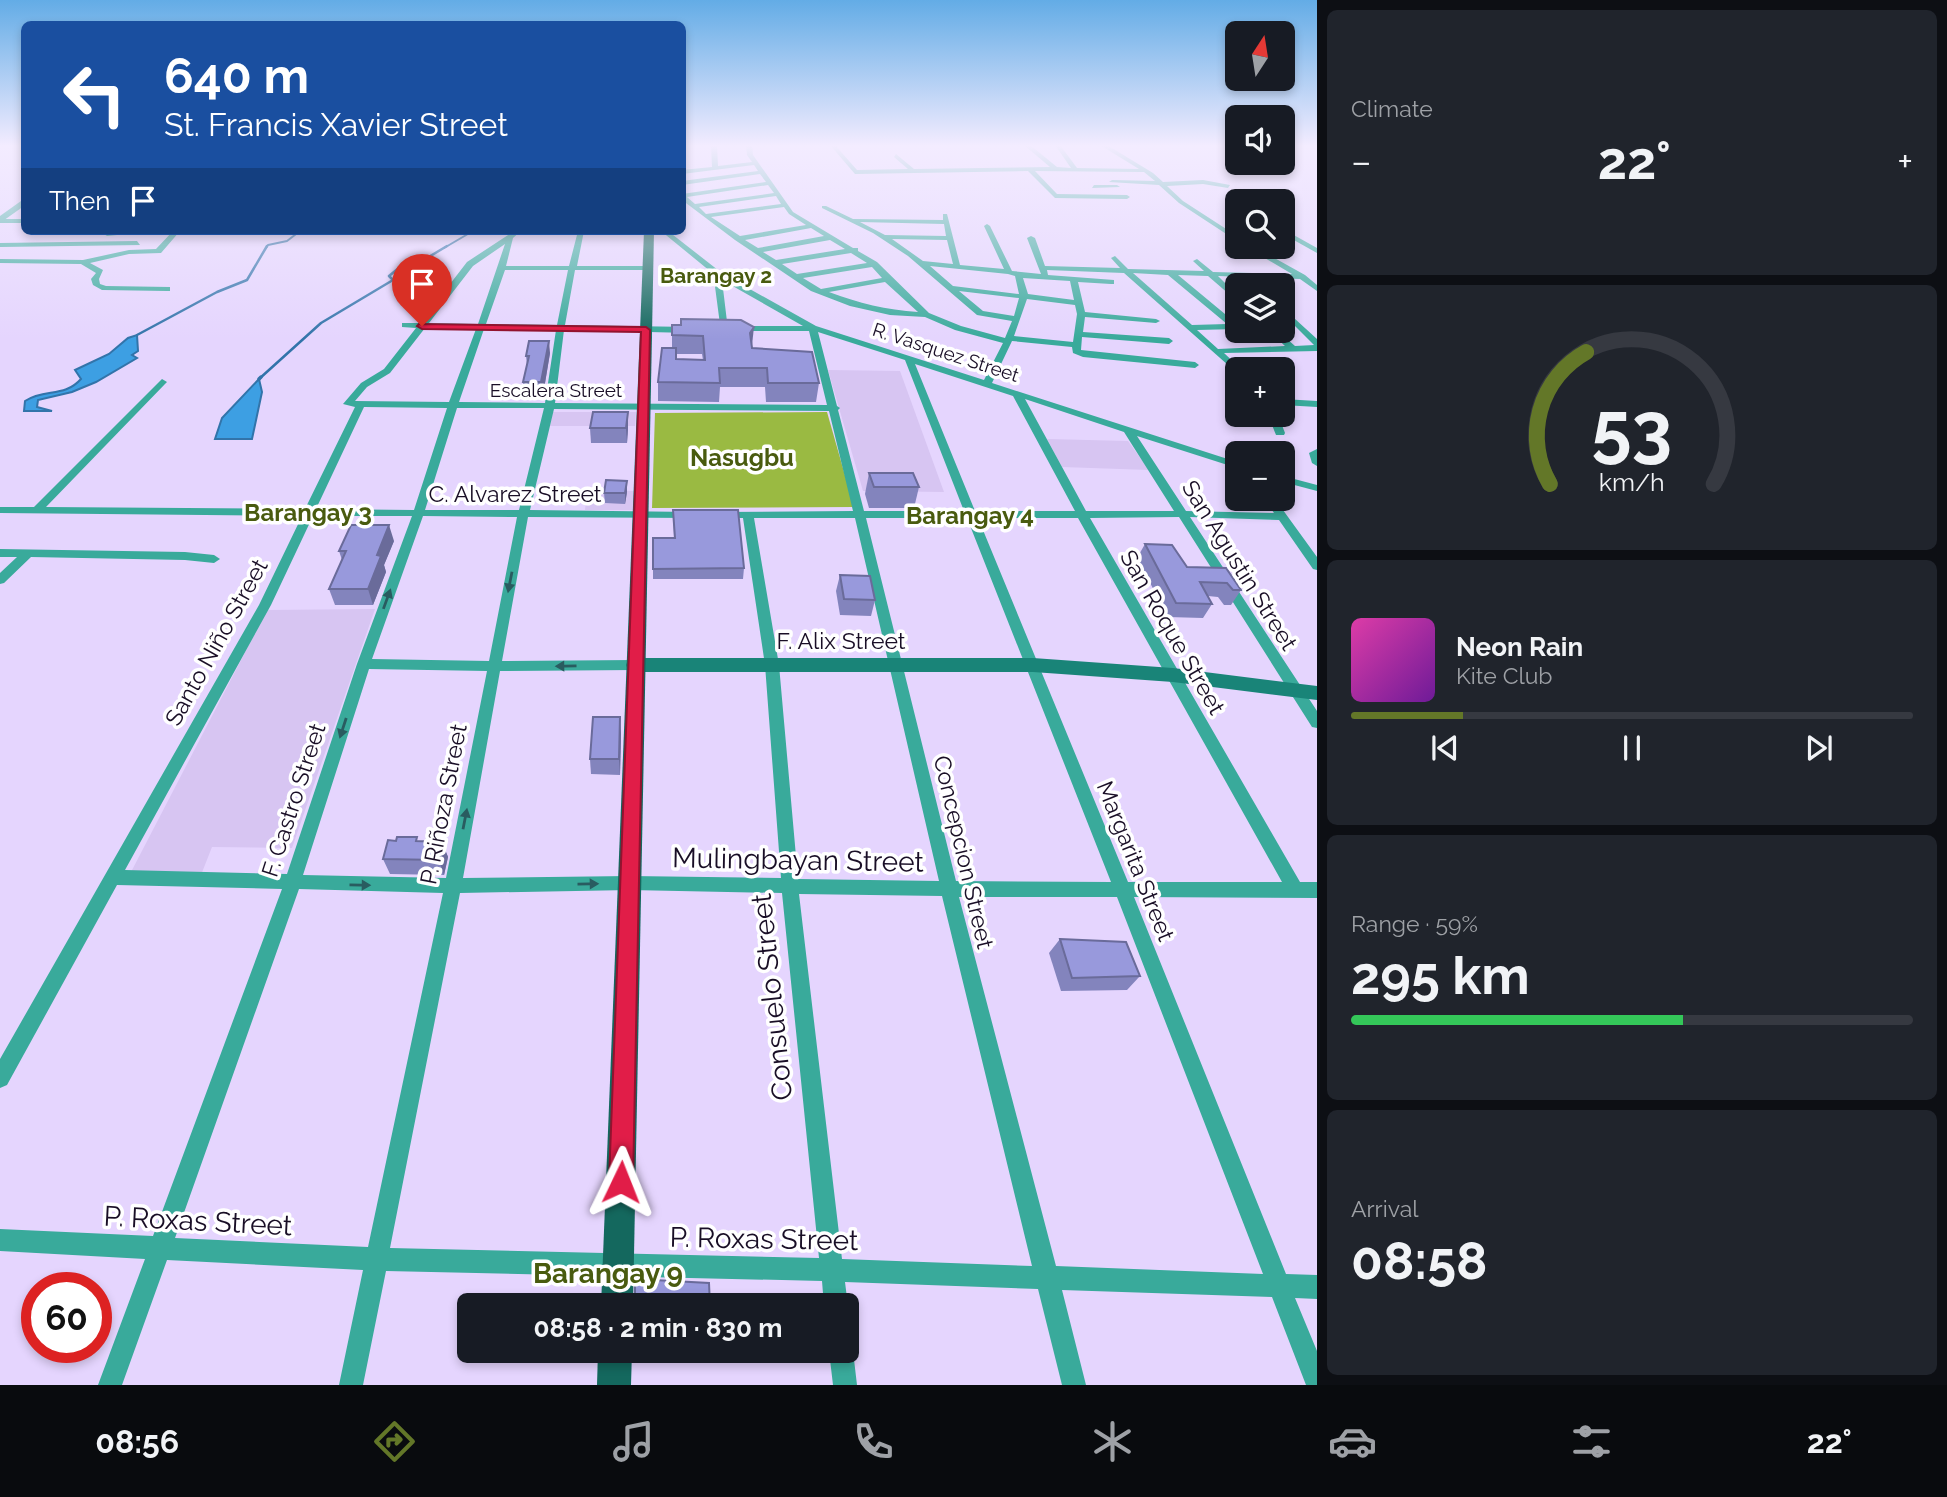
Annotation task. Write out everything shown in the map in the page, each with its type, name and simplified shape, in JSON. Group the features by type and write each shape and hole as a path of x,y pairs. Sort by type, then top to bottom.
{"main road":[{"path":"618,1293 649,235"},
{"name":"F. Alix Street","path":"635,665 1033,664 1172,675 1317,693"},
{"path":"614,1385 615,1363"}],"street":[{"path":"0,221 15,210"},
{"path":"698,210 774,264 820,291 890,313 926,315 958,328 1009,340 1169,341"},
{"path":"705,216 751,210"},
{"path":"788,210 874,264 926,315"},
{"path":"828,210 884,237 922,263 980,313 1017,319"},
{"path":"1193,210 1225,231"},
{"path":"851,220 946,219 957,267"},
{"path":"0,221 21,221"},
{"path":"737,239 814,226"},
{"path":"987,226 1009,272"},
{"path":"85,244 92,235"},
{"path":"124,243 133,235"},
{"path":"0,261 83,262 129,252 158,251 173,235"},
{"name":"Santo Niño Street","path":"0,1078 265,605 361,404 348,404 364,385 387,371 470,264 513,235"},
{"name":"F. Castro Street","path":"110,1385 292,884 364,663 514,235"},
{"name":"P. Riñoza Street","path":"351,1385 453,886 523,515 549,408 564,303 580,235"},
{"name":"R. Vasquez Street","path":"669,235 720,276 813,328 1225,461"},
{"path":"48,244 56,237"},
{"path":"756,251 833,237"},
{"path":"884,237 949,239"},
{"path":"12,245 21,238"},
{"path":"1031,238 1045,278"},
{"path":"1295,238 1317,251"},
{"path":"0,245 137,243"},
{"path":"774,264 855,250"},
{"path":"1115,258 1127,272 1225,357"},
{"path":"1271,259 1317,289"},
{"path":"1197,261 1225,288"},
{"path":"83,262 100,272 95,279 96,285 105,288 167,289"},
{"path":"922,263 1045,278 1111,282"},
{"path":"796,277 874,264"},
{"path":"502,268 648,268"},
{"path":"1042,268 1225,275"},
{"path":"1171,273 1225,318"},
{"path":"987,384 1009,340 1024,296 1018,275"},
{"path":"720,276 721,330 813,328"},
{"path":"1295,277 1302,277"},
{"path":"820,291 887,279"},
{"path":"1074,280 1081,314 1076,351 1083,354 1195,365"},
{"path":"951,288 1080,303"},
{"path":"1081,314 1156,321"},
{"path":"1296,323 1317,346"},
{"path":"405,325 705,330"},
{"path":"1190,328 1225,326"},
{"name":"Concepcion Street","path":"813,328 835,408 949,889 1074,1385"},
{"path":"1286,343 1292,348"},
{"path":"1219,351 1317,346"},
{"name":"Margarita Street","path":"908,358 1033,664 1317,1382"},
{"path":"37,510 162,382"},
{"name":"San Roque Street","path":"1017,394 1172,675 1296,890"},
{"path":"1295,403 1317,404"},
{"name":"Escalera Street","path":"361,404 549,408 835,408"},
{"path":"1278,427 1280,433"},
{"name":"San Agustin Street","path":"1128,430 1317,723"},
{"path":"1317,452 1314,453 1317,463"},
{"path":"1295,482 1317,488"},
{"name":"C. Alvarez Street","path":"0,510 523,515 1233,514 1282,517"},
{"path":"0,524 14,510"},
{"path":"1278,511 1317,566"},
{"name":"Consuelo Street","path":"748,515 772,665 790,888 834,1293"},
{"path":"0,553 215,559"},
{"path":"0,580 28,553"},
{"name":"F. Alix Street","path":"364,663 635,665"},
{"name":"Mulingbayan Street","path":"111,877 292,884 453,886 630,883 790,888 1317,890"},
{"name":"P. Roxas Street","path":"0,1240 377,1259 831,1270 1317,1287"},
{"path":"842,1363 845,1385"}],"shaded area":[{"path":"828,370 900,371 944,492 863,491"},
{"path":"553,412 636,412 635,426 550,426"},
{"path":"1047,439 1128,441 1149,470 1062,467"},
{"path":"587,490 636,491 637,510 585,510"},
{"path":"375,609 292,848 212,847 201,875 130,874 267,610"}],"green space":[{"path":"827,412 854,507 652,508 655,413"}],"water":[{"path":"137,335 138,351 132,355 137,358 96,382 72,392 38,400 37,407 52,411 24,411 25,401 75,385 81,379 75,370 109,354 128,338"},
{"path":"259,379 262,392 252,439 215,439 222,418"}],"building":[{"path":"681,319 741,320 754,327 750,333 752,348 812,352 819,383 768,383 767,368 719,368 720,383 658,382 662,348 676,348 676,359 705,360 703,336 672,335 672,325 681,325"},
{"path":"529,341 549,341 541,382 523,382 529,356 526,356"},
{"path":"593,412 628,412 626,428 590,428"},
{"path":"869,473 913,473 919,487 874,487"},
{"path":"606,480 627,481 625,493 604,493"},
{"path":"673,510 738,510 744,568 653,569 653,538 675,538"},
{"path":"351,525 389,525 377,555 381,556 368,589 329,589 346,551 339,551"},
{"path":"1145,544 1172,545 1187,567 1226,568 1241,590 1233,590 1227,583 1200,582 1212,604 1176,603"},
{"path":"840,575 870,576 875,600 844,599"},
{"path":"593,717 620,717 619,759 590,759"},
{"path":"397,837 417,837 416,841 442,842 439,860 383,859 388,840 396,841"},
{"path":"1060,939 1126,942 1140,976 1072,978"},
{"path":"635,1279 709,1283 709,1293 635,1293"}],"waterway":[{"path":"266,248 268,245 287,241 295,235"},
{"path":"444,248 466,235"},
{"path":"137,335 217,292 247,280 267,246"},
{"path":"261,377 259,379 321,323 393,280 389,276 400,267 417,264 447,246"}],"district":[{"name":"Barangay 2","path":"716,275"},
{"name":"Nasugbu","path":"742,457"},
{"name":"Barangay 3","path":"308,512"},
{"name":"Barangay 4","path":"970,515"},
{"name":"Barangay 9","path":"608,1273"}],"route":[{"path":"422,326 646,330 641,425 621,1182"}]}
